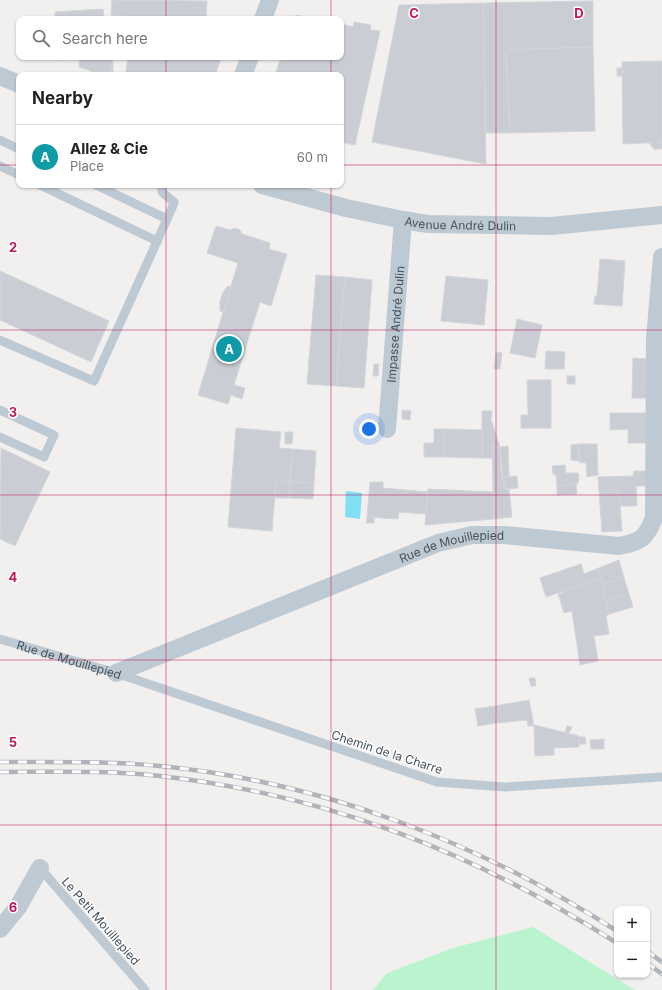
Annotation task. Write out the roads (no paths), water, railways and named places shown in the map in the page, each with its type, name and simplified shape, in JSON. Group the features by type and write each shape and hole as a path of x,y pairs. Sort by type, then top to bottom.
{"street":[{"path":"264,16 270,0"},
{"path":"244,72 249,60"},
{"path":"0,76 16,83"},
{"name":"Avenue André Dulin","path":"273,188 346,208 428,224 551,226 662,215"},
{"name":"Impasse André Dulin","path":"387,429 403,220"},
{"name":"Rue de Mouillepied","path":"116,673 438,543 472,535 504,535 619,546 637,542 649,533 654,518 656,339 662,257"},
{"path":"0,929 18,908 40,868"}],"lane":[{"path":"0,140 16,148"},
{"path":"0,166 16,174"},
{"path":"46,188 157,241"},
{"path":"102,188 167,219"},
{"path":"0,340 94,381 174,202 162,192 162,188"},
{"path":"0,410 54,435 44,457 0,437"},
{"name":"Rue de Mouillepied","path":"0,639 116,673"},
{"name":"Chemin de la Charre","path":"116,673 437,782 506,787 662,777"},
{"name":"Le Petit Mouillepied","path":"40,868 145,990"}],"water":[{"path":"346,491 362,493 360,519 345,517"}],"railway":[{"path":"0,762 60,762 160,766 221,774 281,786 340,802 455,844 510,870 564,899 614,929"},
{"path":"0,772 100,772 160,776 222,785 283,797 341,813 398,833 454,856 509,882 563,911 615,942"},
{"path":"650,953 662,962"},
{"path":"650,965 662,974"}],"place":[{"name":"Allez & Cie","path":"229,349"}]}
